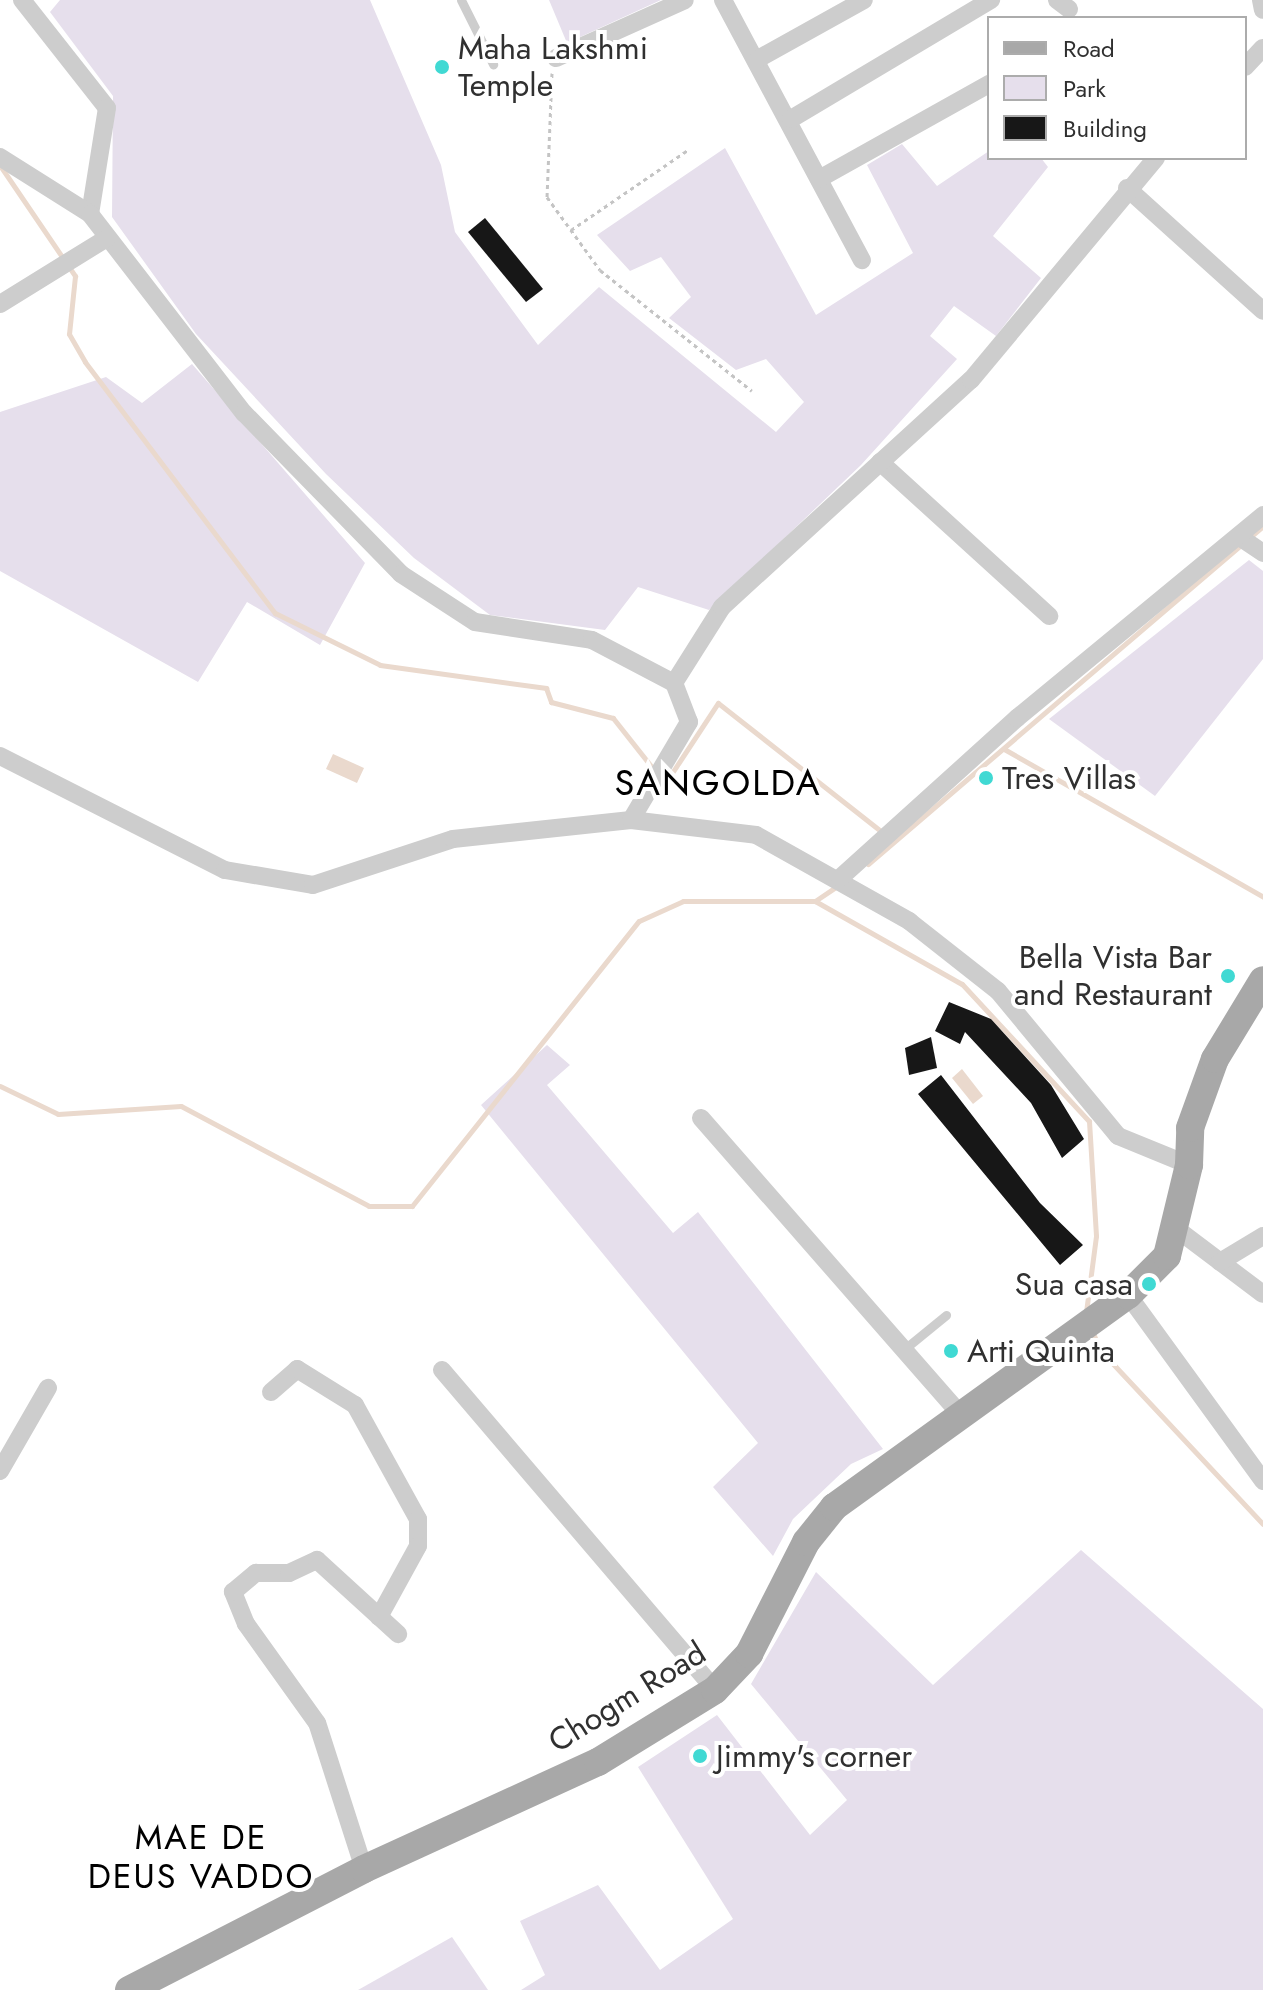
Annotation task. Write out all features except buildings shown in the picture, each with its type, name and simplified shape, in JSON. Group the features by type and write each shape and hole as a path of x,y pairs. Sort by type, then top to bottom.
{"main road":[{"name":"Chogm Road","path":"129,1990 364,1869 598,1762 715,1690 749,1654 806,1542 834,1507 964,1418 1128,1295 1167,1256 1189,1165 1190,1128 1215,1059 1263,980"}],"street":[{"path":"22,0 107,108 90,214"},
{"path":"556,58 685,0"},
{"path":"723,0 791,119 862,260"},
{"path":"758,59 864,0"},
{"path":"791,119 991,0"},
{"path":"1261,0 1263,10"},
{"path":"1247,65 1263,48"},
{"path":"819,179 987,85"},
{"path":"0,157 90,214 244,413 401,574 475,622 592,640 674,683 689,722 631,820"},
{"path":"674,683 722,607 971,380 1127,188 1154,160"},
{"path":"1127,188 1263,311"},
{"path":"0,304 107,238"},
{"path":"880,462 1049,616"},
{"path":"840,878 1017,718 1241,538 1263,515"},
{"path":"1241,538 1263,553"},
{"path":"0,756 225,870 313,885 453,839 631,820 756,835 840,878 998,991 1118,1136 1189,1165"},
{"path":"701,1118 902,1351 964,1418"},
{"path":"1174,1227 1263,1294"},
{"path":"1220,1262 1263,1236"},
{"path":"1128,1295 1263,1481"},
{"path":"271,1392 297,1369 355,1405 418,1519 418,1546 379,1617"},
{"path":"442,1370 715,1690"},
{"path":"0,1471 48,1388"},
{"path":"364,1869 317,1723 246,1624 233,1592 256,1573 289,1573 317,1560 398,1634"}],"lane":[{"path":"461,0 493,64"},
{"path":"902,1351 946,1315"}],"path":[{"path":"556,58 546,98 547,197 600,270 752,391"},
{"path":"571,230 688,150"}],"green space":[{"path":"60,0 370,0 441,165 455,232 538,345 599,287 776,432 804,402 766,359 736,370 669,318 691,297 661,257 630,271 597,235 725,148 816,315 913,253 867,165 902,144 937,186 987,152 987,160 1043,160 1048,167 993,236 1041,278 996,336 954,306 930,336 957,359 861,465 709,610 638,587 605,630 490,615 414,558 326,474 196,334 112,217 113,96 50,12"},
{"path":"549,0 661,0 567,43"},
{"path":"192,364 365,563 320,645 247,602 198,682 0,571 0,412 106,377 142,403"},
{"path":"1249,560 1263,571 1263,659 1155,796 1049,719"},
{"path":"547,1045 570,1065 547,1085 673,1233 698,1212 883,1449 851,1464 793,1519 773,1556 713,1487 758,1443 481,1105"},
{"path":"1081,1550 1263,1709 1263,1990 521,1990 545,1975 520,1921 598,1885 660,1970 733,1919 638,1767 717,1715 810,1835 847,1800 751,1684 816,1572 933,1685"},
{"path":"452,1937 488,1990 358,1990"}],"shaded area":[{"path":"333,754 364,768 357,783 326,769"},
{"path":"962,1069 983,1096 973,1104 952,1078"}],"waterway":[{"path":"1,167 75,276 69,334 85,362 275,613 380,665 546,688 551,702 613,718 654,770"},
{"path":"868,864 1263,526"},
{"path":"663,776 668,779 718,703 882,832"},
{"path":"1004,749 1263,897"},
{"path":"815,901 837,886"},
{"path":"0,1086 58,1114 181,1106 369,1206 412,1206 639,921 683,901 815,901 962,984 1089,1121 1096,1236 1086,1312"},
{"path":"1093,1333 1100,1350 1263,1524"}],"place":[{"name":"Maha Lakshmi Temple","path":"442,67"},
{"name":"Tres Villas","path":"986,778"},
{"name":"Bella Vista Bar and Restaurant","path":"1228,976"},
{"name":"Sua casa","path":"1149,1284"},
{"name":"Arti Quinta","path":"951,1351"},
{"name":"Jimmy's corner","path":"700,1756"}],"district":[{"name":"SANGOLDA","path":"718,783"},
{"name":"MAE DE DEUS VADDO","path":"201,1856"}]}
